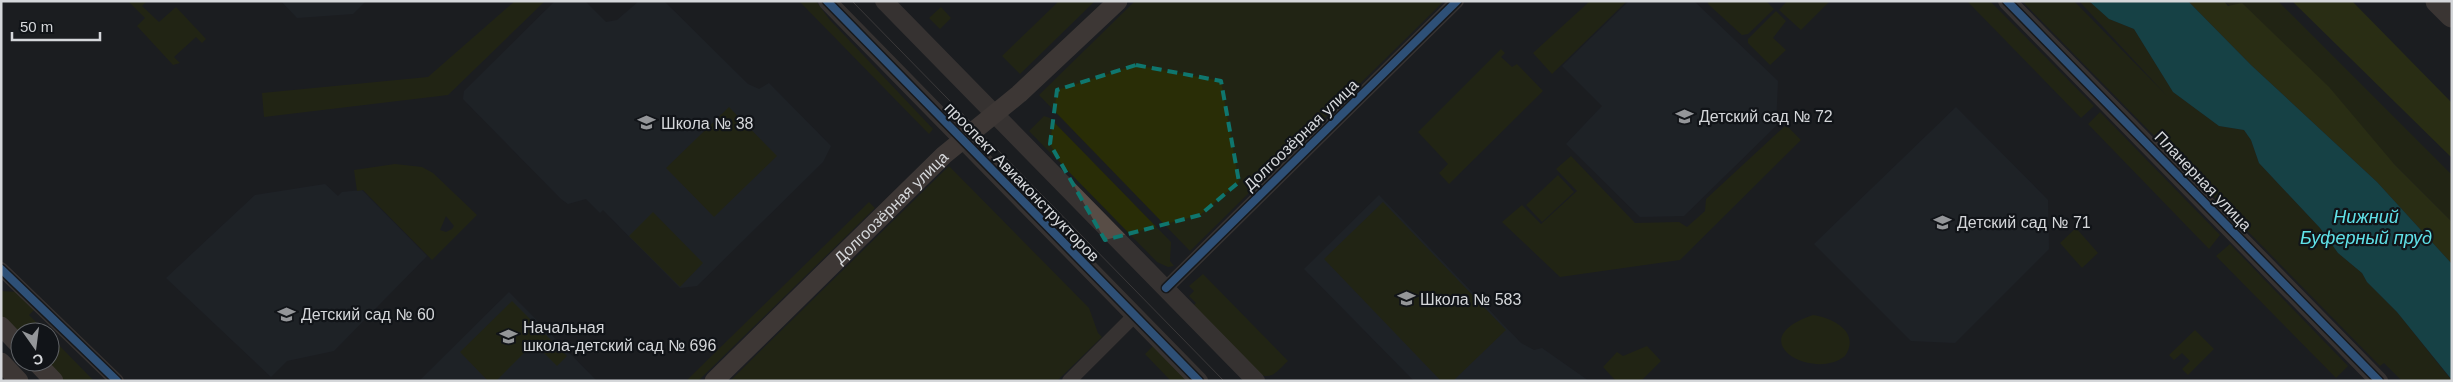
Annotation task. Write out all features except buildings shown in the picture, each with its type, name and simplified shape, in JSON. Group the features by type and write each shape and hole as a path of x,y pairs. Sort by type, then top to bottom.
{"highway":[{"path":"2438,1 2452,15"}],"main road":[{"name":"Долгоозёрная улица","path":"714,381 937,162 995,114 1118,1"},
{"path":"1,326 10,335"},
{"path":"1,362 19,381"}],"street":[{"name":"проспект Авиаконструкторов","path":"827,1 1199,381"},
{"name":"проспект Авиаконструкторов","path":"884,1 1256,381"},
{"name":"Долгоозёрная улица","path":"1166,288 1457,1"},
{"name":"Планерная улица","path":"2007,1 2379,381"},
{"path":"1,269 117,381"},
{"path":"1069,381 1134,316"}],"highlighted area":[{"path":"1136,65 1221,81 1239,182 1200,215 1105,240 1050,144 1057,90"}],"shaded area":[{"path":"281,1 366,1 353,14 297,18"},
{"name":"Школа № 38","path":"555,1 585,1 606,22 617,20 639,1 664,1 748,84 759,89 769,83 831,146 823,162 697,286 680,288 603,210 600,213 586,199 568,204 561,199 463,99 464,91"},
{"name":"Детский сад № 72","path":"1629,1 1694,1 1778,81 1776,126 1684,216 1640,217 1566,144 1602,106 1562,66"},
{"name":"Детский сад № 71","path":"1956,107 2048,200 2049,249 1955,343 1911,341 1814,244"},
{"name":"Детский сад № 60","path":"325,184 338,196 342,192 362,190 427,256 334,351 287,361 271,377 166,278 255,195"},
{"name":"Школа № 583","path":"1379,195 1521,343 1534,350 1542,348 1589,381 1414,381 1304,269"},
{"name":"Начальная школа-детский сад № 696","path":"509,292 597,381 419,381"}],"green space":[{"path":"128,1 147,1 142,6 159,22 176,7 206,39 202,43 196,37 174,57 180,63 173,65 137,26 145,18"},
{"path":"515,1 545,1 448,95 264,117 262,93 428,77"},
{"path":"799,1 816,1 829,19 933,129 929,134"},
{"path":"1059,1 1095,1 1020,74 1002,56"},
{"path":"1135,1 1444,1 1190,251 1039,95"},
{"path":"1590,1 1627,1 1552,74 1533,53"},
{"path":"1708,1 1766,1 1774,9 1748,34 1742,35 1708,4"},
{"path":"1787,1 1830,1 1801,30 1779,10"},
{"path":"1967,1 1990,1 2094,106 2081,118"},
{"path":"2022,1 2074,1 2167,96 2079,1 2089,1 2109,19 2134,29 2173,92 2219,126 2244,130 2251,140 2259,163 2320,228 2338,253 2362,273 2367,282 2397,312 2452,381 2402,381 2384,363 2380,366"},
{"path":"2188,1 2224,1 2228,6 2242,3 2329,87 2394,164 2452,222 2452,264 2377,182 2251,65"},
{"path":"2224,1 2278,1 2452,175 2452,222 2394,164"},
{"path":"2292,1 2352,1 2452,103 2452,158"},
{"path":"941,7 951,18 940,29 929,18"},
{"path":"1776,11 1786,21 1773,38 1786,50 1770,65 1748,43 1748,39"},
{"path":"1501,49 1505,53 1501,57 1512,67 1517,64 1543,91 1449,184 1439,173 1448,164 1418,132"},
{"path":"729,107 777,156 714,217 666,168"},
{"path":"2100,112 2220,235 2209,249 2088,124"},
{"path":"1044,116 1050,118 1171,242 1170,261 1174,266 1168,267 1157,262 1029,131"},
{"path":"1786,125 1801,140 1680,260 1560,277 1502,222 1522,205 1541,224 1577,191 1556,169 1571,156 1635,223 1679,222 1687,227 1705,211 1706,199"},
{"path":"395,164 422,167 433,173 477,215 432,260 363,190 357,191 354,170","holes":["446,216 454,226 446,232 440,230"]},
{"path":"949,166 1089,308 1098,333 1102,337 1057,381 730,381"},
{"path":"1558,175 1574,192 1542,222 1526,205"},
{"path":"869,202 875,208 698,381 686,381"},
{"name":"Школа № 583","path":"1383,202 1506,330 1453,381 1441,381 1324,259"},
{"path":"653,212 703,263 680,287 629,236"},
{"path":"2076,228 2098,253 2082,268 2060,243"},
{"path":"2230,244 2348,366 2336,378 2216,256"},
{"path":"1203,274 1288,361 1275,373 1268,376 1259,374 1192,307 1196,303 1189,296 1194,291 1189,286"},
{"path":"1,291 18,292 35,309 29,315 36,322 10,322 10,329 1,320"},
{"path":"512,301 567,356 557,366 534,343 496,381 488,381 460,352"},
{"path":"1813,315 1829,319 1847,333 1850,340 1845,356 1831,363 1816,364 1801,361 1789,355 1782,346 1782,336 1792,325"},
{"path":"2195,330 2214,349 2188,375 2182,369 2190,361 2182,353 2174,360 2169,355"},
{"path":"1154,345 1190,381 1171,381 1145,354"},
{"path":"60,346 94,381 61,381 52,372 60,372"},
{"path":"1647,346 1661,361 1641,381 1616,381 1603,367 1617,352 1623,356"}],"water":[{"name":"Нижний Буферный пруд","path":"2089,1 2188,1 2251,65 2377,182 2452,264 2452,380 2397,312 2367,282 2362,273 2338,253 2320,228 2259,163 2251,140 2244,130 2219,126 2173,92 2134,29 2109,19"}],"tram line":[{"path":"852,1 1224,381"}],"cycle path":[{"path":"827,1 1199,381"},
{"path":"1166,288 1457,1"},
{"path":"2007,1 2379,381"},
{"path":"1,269 117,381"}],"place":[{"name":"Детский сад № 72","path":"1685,116"},
{"name":"Школа № 38","path":"647,123"},
{"name":"Детский сад № 71","path":"1943,222"},
{"name":"Школа № 583","path":"1406,299"},
{"name":"Детский сад № 60","path":"287,314"},
{"name":"Начальная школа-детский сад № 696","path":"509,336"}]}
